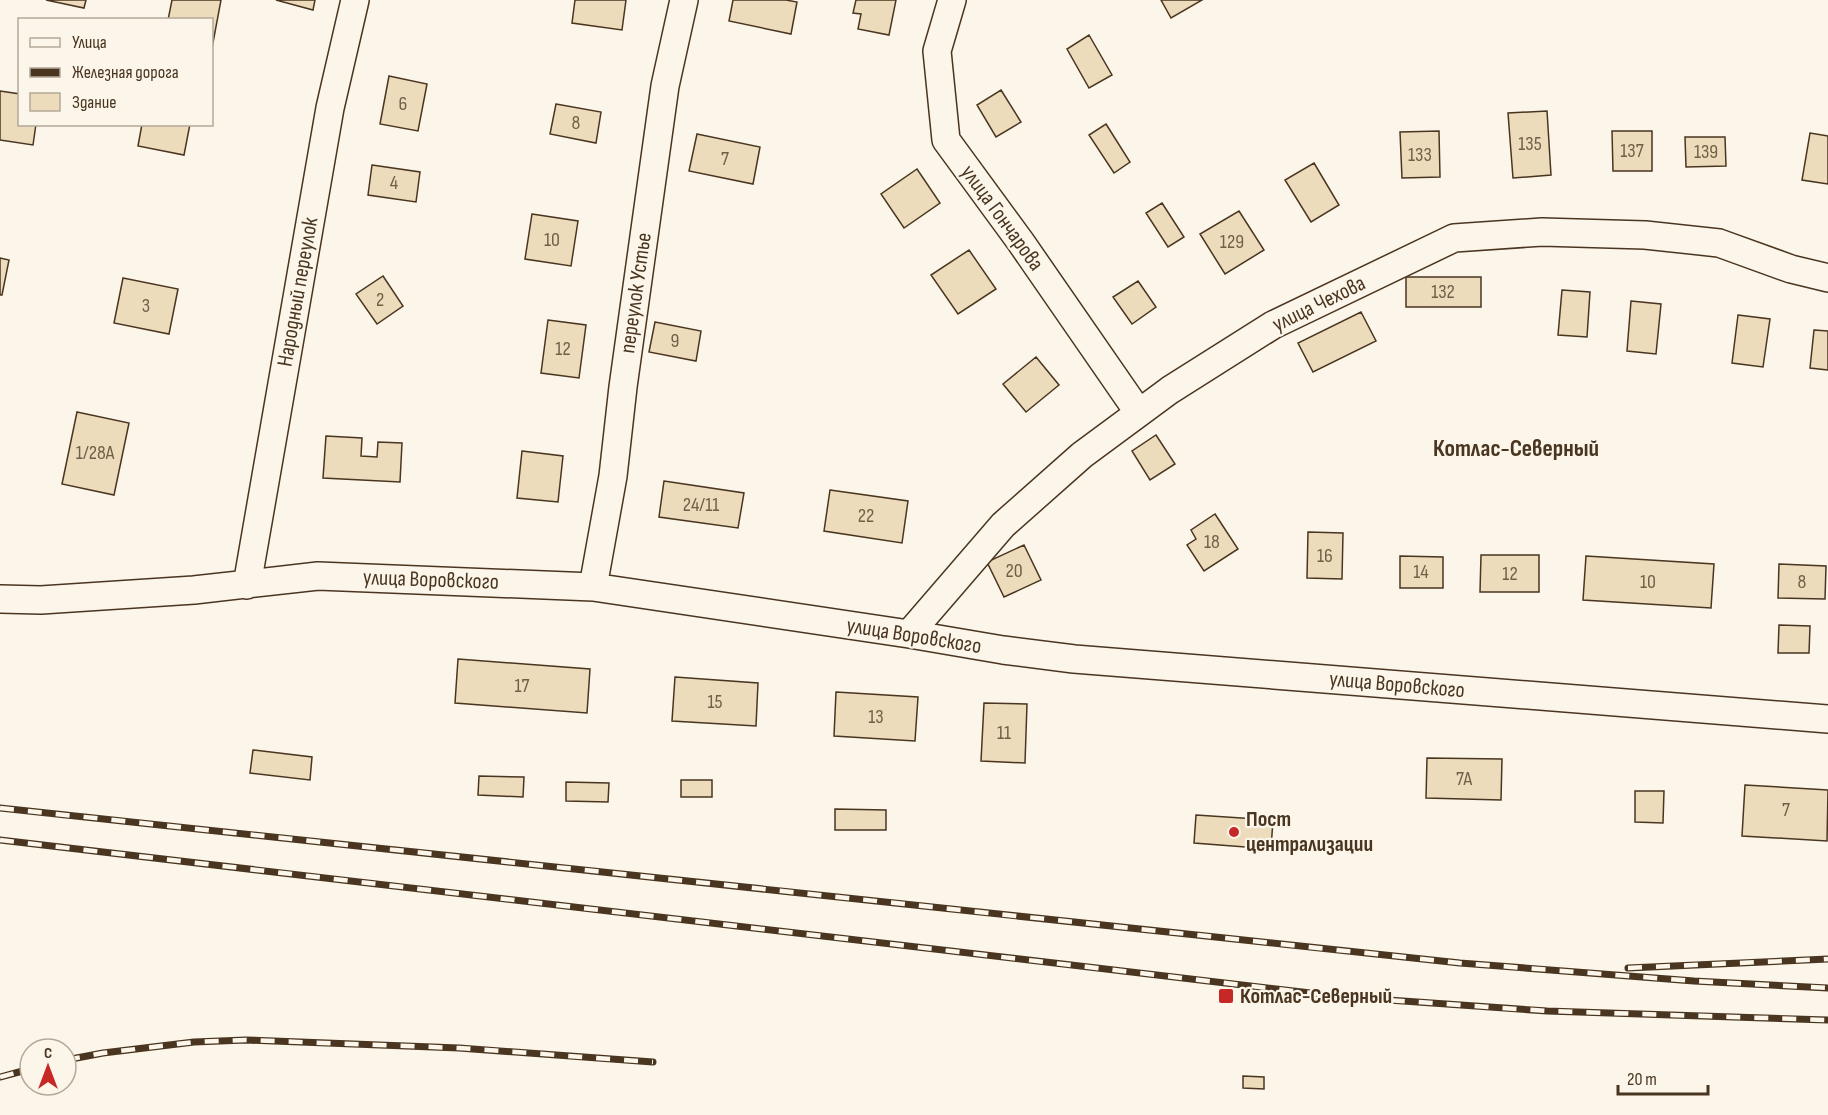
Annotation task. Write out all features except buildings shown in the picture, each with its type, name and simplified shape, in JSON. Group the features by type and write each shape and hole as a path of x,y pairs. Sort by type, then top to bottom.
{"street":[{"name":"Народный переулок","path":"247,585 330,108 355,0"},
{"name":"переулок Устье","path":"593,587 613,476 623,387 665,86 684,0"},
{"name":"улица Гончарова","path":"952,0 937,51 946,140 1020,241 1139,413"},
{"name":"улица Чехова","path":"909,634 1003,525 1082,455 1170,390 1273,325 1454,238 1542,232 1719,243 1791,269 1828,278"},
{"name":"улица Воровского","path":"0,599 41,600 247,585 318,576 593,587 1074,659 1828,719"}],"railway":[{"path":"0,808 1460,963 1694,981 1828,988"},
{"path":"0,840 1345,997 1547,1011 1828,1020"},
{"path":"1628,968 1828,959"},
{"path":"78,1058 194,1042 246,1040 459,1048 653,1062"},
{"path":"0,1077 18,1072"}],"place":[{"name":"Пост централизации","path":"1234,832"},
{"name":"Котлас-Северный","path":"1226,996"}],"district":[{"name":"Котлас-Северный","path":"1516,448"}]}
